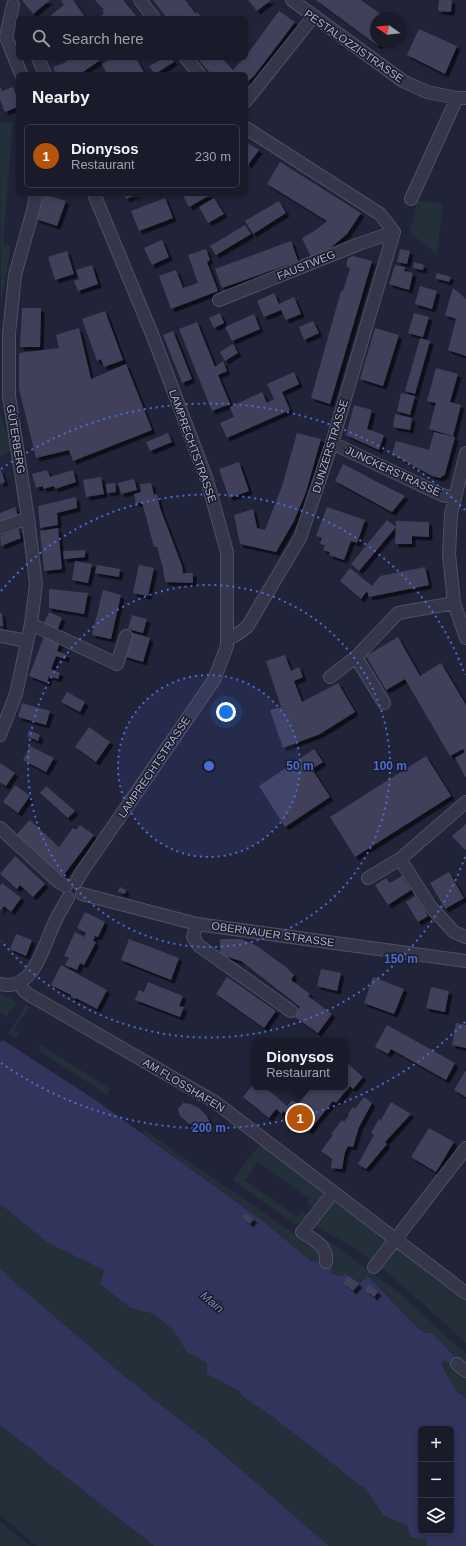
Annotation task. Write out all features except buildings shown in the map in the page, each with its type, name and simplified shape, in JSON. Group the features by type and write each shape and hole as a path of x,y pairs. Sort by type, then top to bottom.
{"street":[{"path":"140,0 152,16"},
{"name":"PESTALOZZISTRASSE","path":"292,0 313,17 403,81 427,92 462,98"},
{"path":"12,2 19,16"},
{"path":"12,2 3,38 20,72"},
{"path":"248,98 313,17"},
{"path":"39,60 44,72"},
{"path":"188,60 197,72"},
{"path":"411,199 462,98"},
{"path":"248,129 380,214 394,232"},
{"name":"GÜTERBERG","path":"0,735 16,694 31,624 36,584 28,518 9,396 9,334 15,275 36,196"},
{"name":"LAMPRECHTSTRASSE","path":"19,983 35,968 70,889 214,680 227,646 227,552 207,480 152,334 95,196"},
{"name":"FAUSTWEG","path":"219,300 352,247 394,232"},
{"name":"DUNZERSTRASSE","path":"227,639 236,635 247,627 300,538 332,443 394,232"},
{"name":"JUNCKERSTRASSE","path":"332,443 442,495 455,498"},
{"path":"466,453 463,472 451,514 449,554 454,603 466,638"},
{"path":"0,528 28,518"},
{"path":"330,677 356,657 398,613 454,603"},
{"path":"31,624 117,664 126,636"},
{"path":"0,636 27,641"},
{"path":"356,657 384,703"},
{"path":"368,878 400,859 466,802"},
{"path":"0,828 59,882 70,889"},
{"path":"400,859 430,906 454,932 466,937"},
{"name":"OBERNAUER STRASSE","path":"70,889 81,886 82,894 197,924 466,961"},
{"path":"197,924 193,937 198,945 291,1011"},
{"path":"0,984 19,983"},
{"name":"AM FLOSSHAFEN","path":"19,983 28,994 215,1102 466,1293"},
{"path":"374,1267 466,1148"},
{"path":"326,1262 327,1255 323,1248 302,1232 333,1193"}],"shaded area":[{"path":"13,121 3,244 11,246 1,306 0,124"},
{"path":"417,201 443,203 437,254 410,233"},
{"path":"0,413 12,451 0,456"},
{"path":"0,994 18,1002 6,1017 0,1013"},
{"path":"26,1005 30,1007 14,1030 19,1033 15,1038 8,1033"},
{"path":"41,1045 111,1089 107,1095 38,1050"},
{"path":"144,1130 319,1251 322,1262 311,1261 264,1222 142,1133"},
{"path":"262,1144 324,1194 313,1207 307,1203 310,1199 258,1162 245,1180 297,1217 302,1210 308,1215 296,1225 232,1180 254,1151"},
{"path":"331,1200 413,1258 466,1299 466,1343 394,1278 354,1248 312,1226"},
{"path":"0,1204 48,1243 104,1270 100,1284 130,1308 154,1314 173,1330 187,1352 207,1363 207,1374 239,1391 243,1397 273,1417 366,1490 384,1516 407,1525 411,1537 429,1540 426,1546 329,1546 210,1443 129,1380 0,1268"},
{"path":"321,1239 329,1241 402,1295 466,1354 466,1366 420,1330 369,1276 360,1283 345,1274 339,1276 331,1273 332,1262 330,1255"},
{"path":"444,1360 466,1375 466,1398 457,1392 441,1364"},
{"path":"0,1425 154,1546 37,1546 0,1515"},
{"path":"0,1521 30,1546 0,1546"}],"water":[{"name":"Main","path":"3,1040 97,1101 264,1222 311,1261 326,1262 332,1266 331,1273 339,1276 345,1274 360,1283 368,1276 420,1330 425,1333 432,1333 460,1362 454,1367 444,1360 441,1364 457,1392 466,1398 466,1546 426,1546 428,1540 411,1537 407,1525 384,1516 366,1490 273,1417 243,1397 239,1391 207,1374 207,1363 187,1352 173,1330 154,1314 130,1308 100,1284 104,1270 48,1243 0,1204 0,1042"},
{"path":"0,1268 129,1380 210,1443 329,1546 154,1546 0,1425"}],"place":[{"name":"Dionysos","path":"300,1118"}]}
